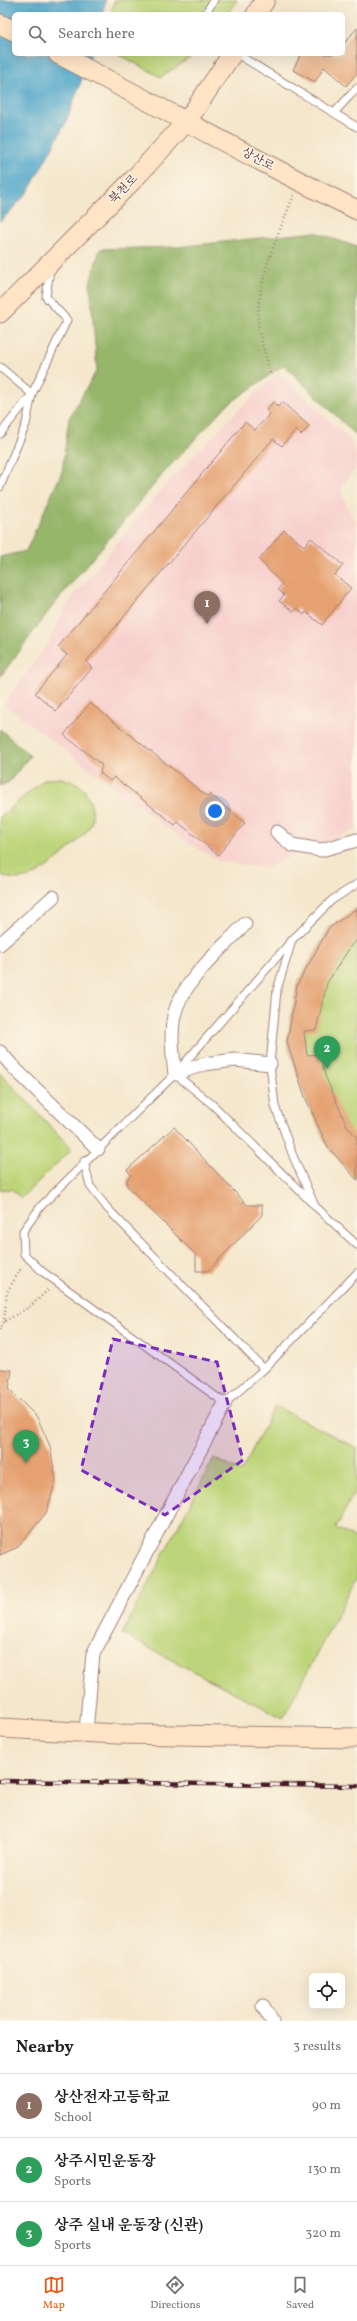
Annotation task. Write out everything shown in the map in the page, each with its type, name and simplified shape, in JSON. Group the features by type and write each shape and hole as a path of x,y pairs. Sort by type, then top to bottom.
{"street":[{"path":"257,12 265,0"},
{"path":"0,24 12,30"},
{"name":"상산로","path":"62,56 160,106 299,182 357,210"},
{"name":"북천로","path":"0,313 51,263 187,121 231,56"},
{"path":"277,832 292,845 321,850 357,840"},
{"path":"0,944 53,897"},
{"path":"245,924 193,980 178,1002 172,1034 175,1074 204,1064 235,1060 270,1064"},
{"path":"0,1052 15,1069 98,1149"},
{"path":"86,1731 96,1647 225,1403"},
{"path":"0,1728 86,1731 118,1734 357,1738"},
{"path":"262,2006 272,2021"}],"lane":[{"path":"206,12 214,0"},
{"path":"240,56 357,128"},
{"path":"334,113 357,88"},
{"path":"0,434 32,394 67,320 46,297 51,263"},
{"path":"0,367 32,394"},
{"path":"0,487 26,424 32,394"},
{"path":"357,884 332,900 292,940 175,1074 84,1161 40,1206 23,1231 24,1254 28,1258 57,1282 225,1403 264,1369 357,1273"},
{"path":"292,940 276,990 270,1064 275,1106 293,1156 315,1206"},
{"path":"175,1074 214,1105 315,1206 357,1245"},
{"path":"84,1161 90,1186 108,1209 264,1369"}],"path":[{"path":"270,373 258,320 263,283 273,247 299,182"},
{"path":"0,1330 4,1321 7,1292 28,1258"},
{"path":"4,1321 31,1306 57,1282"}],"highlighted area":[{"path":"113,1339 217,1362 243,1460 165,1515 81,1470"}],"shaded area":[{"path":"278,373 351,441 356,455 357,467 340,488 347,508 357,523 357,829 265,868 219,861 181,838 4,704 48,644 67,604 158,493 231,417"}],"green space":[{"path":"115,0 237,0 228,12 112,12"},
{"path":"122,56 193,56 161,77"},
{"path":"315,232 357,247 357,436 284,365 226,406 167,469 51,608 0,677 0,557 26,551 62,472 69,418 97,370 90,283 100,249 177,247"},
{"path":"0,729 30,756 9,782 0,786"},
{"path":"61,778 74,782 83,788 92,806 92,819 87,831 56,860 34,875 14,879 0,874 0,817 45,779"},
{"path":"357,908 357,1180 328,1147 305,1097 287,1042 297,985 329,928"},
{"path":"0,1073 72,1149 21,1198 11,1189 0,1190"},
{"path":"275,1406 357,1448 357,1487 336,1528 357,1539 357,1577 283,1718 122,1634 214,1458 241,1472"}],"water":[{"path":"0,0 106,0 103,12 12,12 12,56 90,56 66,122 28,192 0,222"}],"building":[{"path":"357,28 357,73 346,86 324,67 315,82 293,70 300,56 345,56 345,43"},
{"path":"273,402 278,407 282,402 309,426 301,435 296,430 282,446 273,439 86,662 92,668 56,711 35,693 67,655 58,647 245,422 255,430 270,414 266,410"},
{"path":"284,530 304,546 311,538 343,565 335,575 351,588 322,625 306,612 304,615 297,608 294,612 279,601 284,595 278,589 282,584 259,560"},
{"path":"90,703 208,797 210,794 245,823 218,855 178,822 175,825 114,777 110,781 100,773 102,765 64,735"},
{"path":"357,908 357,940 352,944 327,983 316,1030 304,1031 307,1055 319,1054 326,1078 347,1126 357,1138 357,1180 328,1147 305,1097 287,1042 297,985 329,928"},
{"path":"174,1127 247,1205 262,1205 262,1215 208,1271 196,1271 196,1255 127,1186 127,1180 131,1175 127,1170"},
{"path":"0,1369 12,1370 9,1389 37,1417 50,1446 56,1480 46,1513 18,1547 0,1555"}],"railway":[{"path":"0,1781 357,1786"}],"place":[{"name":"상산전자고등학교","path":"207,624"},
{"name":"상주시민운동장","path":"327,1069"},
{"name":"상주 실내 운동장 (신관)","path":"26,1463"}]}
